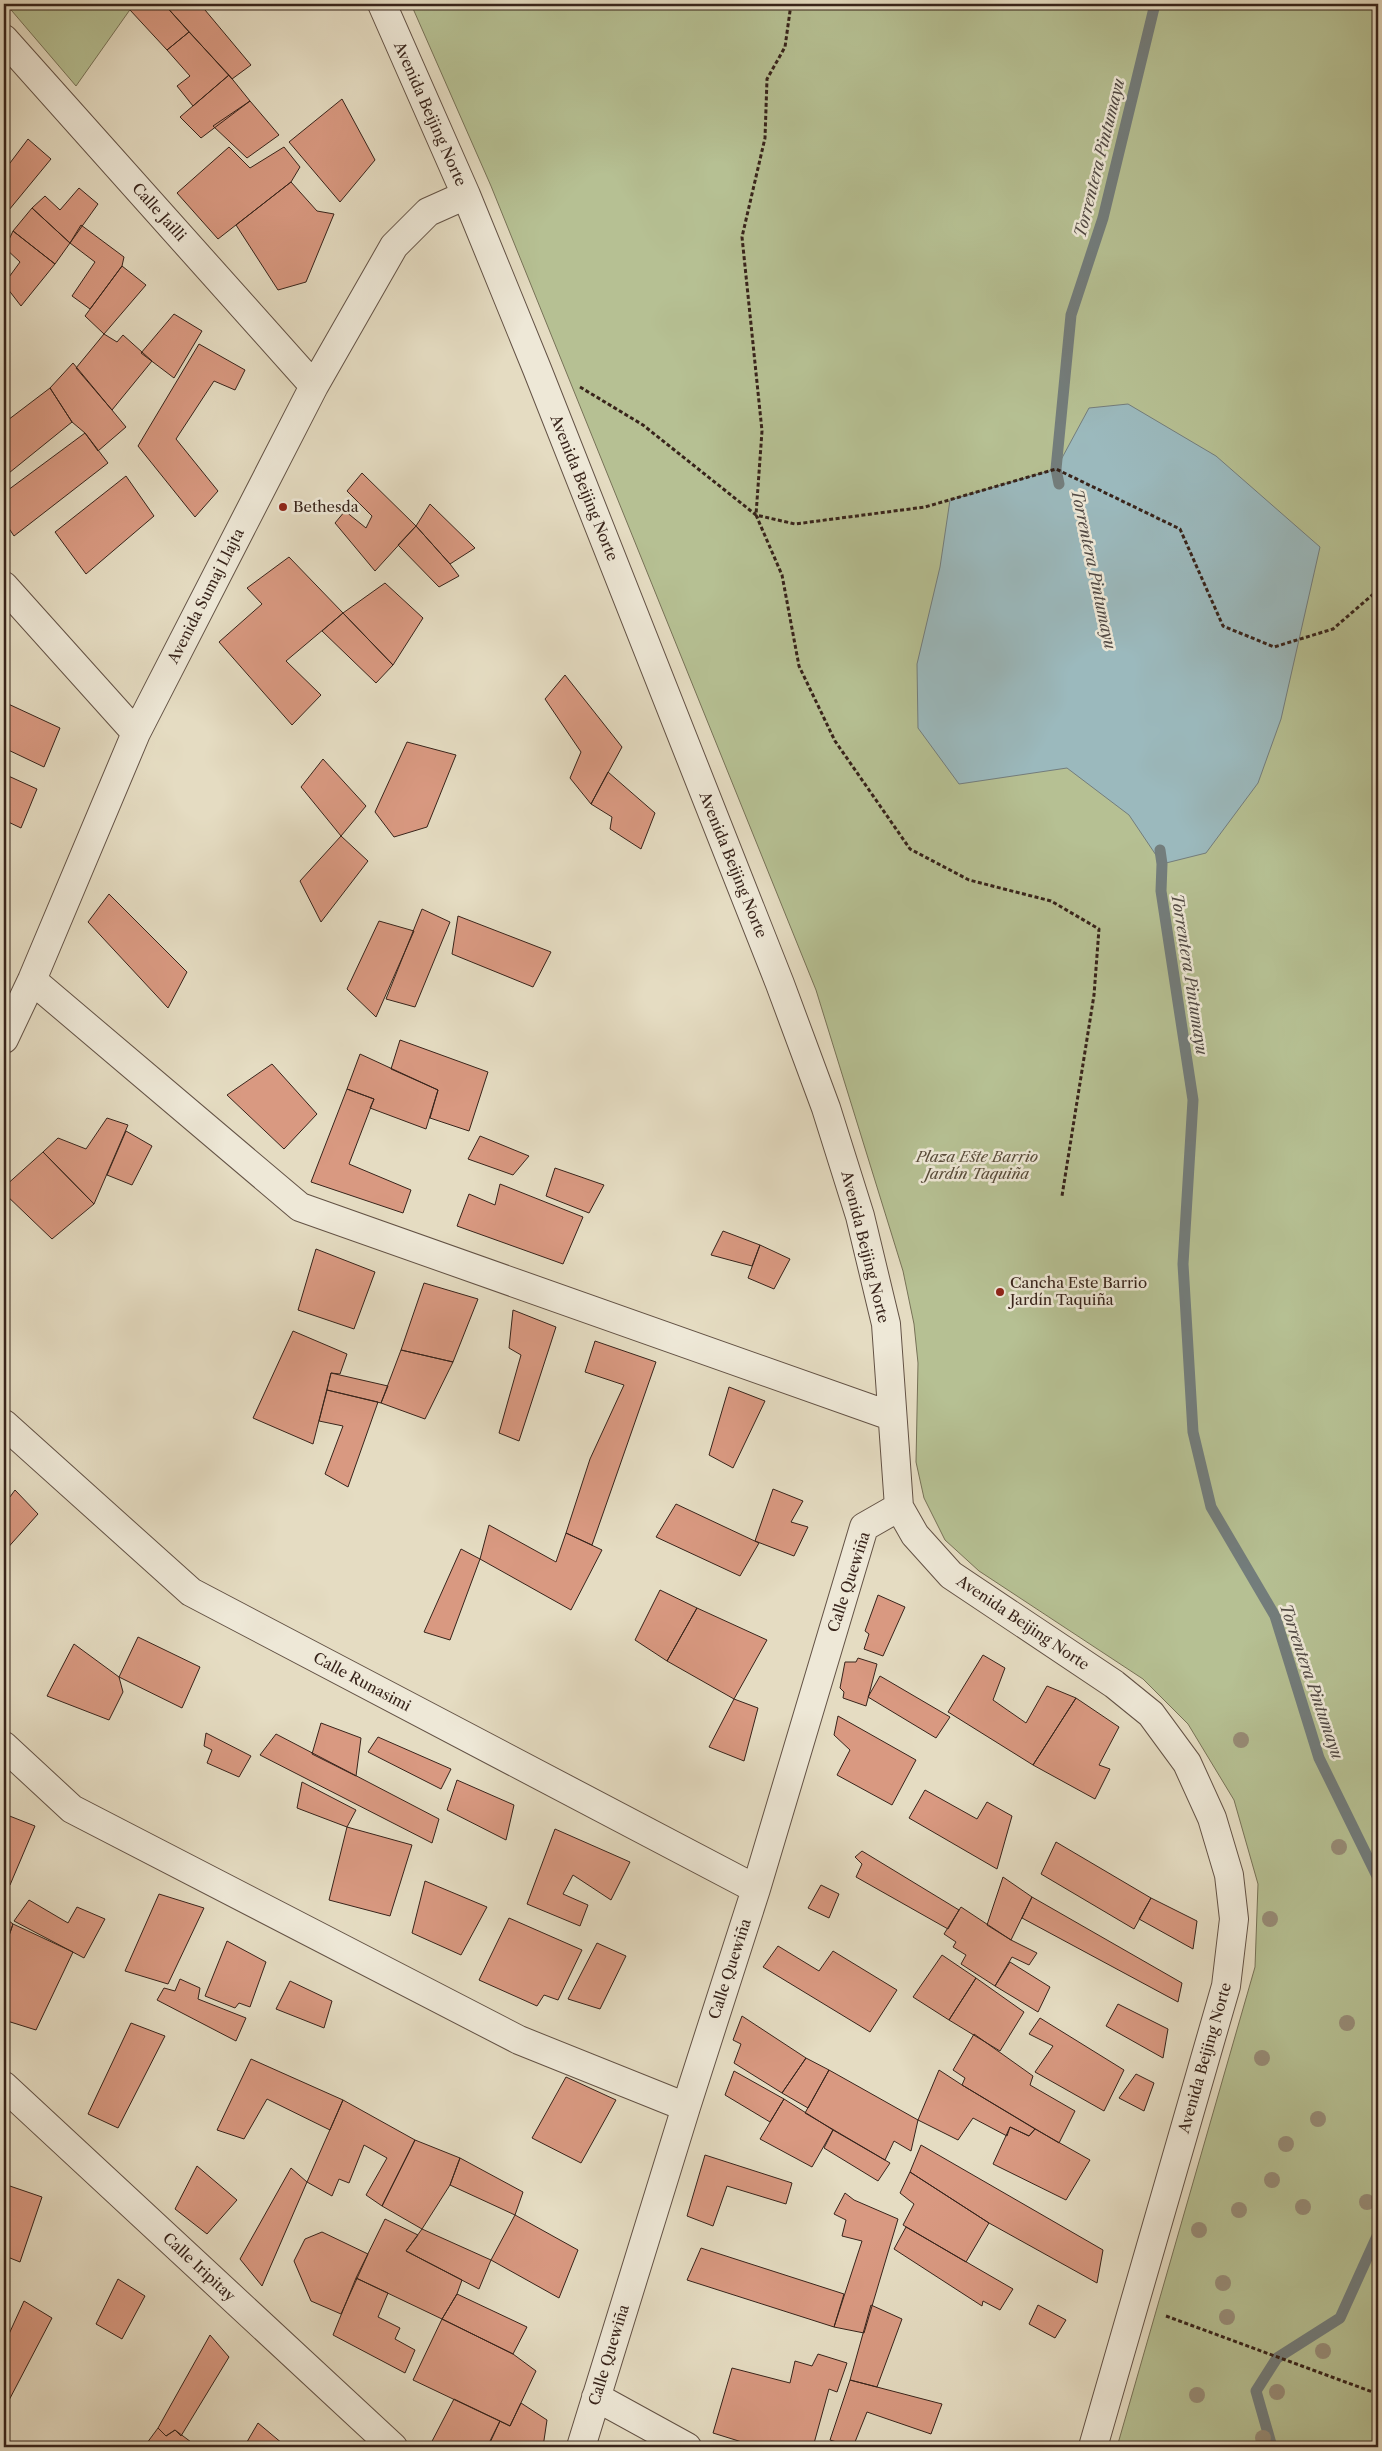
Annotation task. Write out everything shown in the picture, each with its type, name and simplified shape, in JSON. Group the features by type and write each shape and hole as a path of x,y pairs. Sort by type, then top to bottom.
{"street":[{"name":"Avenida Beijing Norte","path":"382,4 466,195 537,369 780,984 826,1108 860,1216 886,1324 899,1508 915,1535 951,1575 1114,1684 1151,1714 1187,1763 1212,1818 1229,1875 1234,1919 1226,1986 1093,2447"},
{"name":"Calle Jailli","path":"4,39 314,386"},
{"name":"Avenida Sumaj Llajta","path":"4,1039 32,980 136,733 314,386 394,246 428,212 466,195"},
{"path":"4,586 136,733"},
{"path":"32,980 300,1207 891,1416"},
{"name":"Calle Runasimi","path":"4,1424 190,1592 756,1890"},
{"name":"Calle Quewiña","path":"581,2447 686,2107 756,1890 864,1527 899,1508"},
{"path":"4,1746 72,1808 518,2040 686,2107"},
{"name":"Calle Iripitay","path":"4,2086 394,2447"},
{"path":"596,2397 687,2447"}],"path":[{"path":"791,4 785,47 767,79 765,138 742,237 762,431 756,515 782,575 799,666 835,740 910,849 969,880 1051,901 1099,929 1092,1013 1062,1196"},
{"path":"1378,176 1376,188 1378,193"},
{"path":"537,369 589,390 643,425 756,515 795,524 926,507 1056,469 1180,529 1223,626 1274,647 1334,629 1378,590"},
{"path":"1134,2304 1378,2394"}],"green space":[{"path":"6,4 134,4 76,86"},
{"name":"Plaza Este Barrio Jardín Taquiña","path":"411,4 1378,4 1378,2447 1117,2447 1255,1967 1258,1884 1234,1800 1188,1724 1143,1679 979,1571 945,1540 924,1498 916,1462 918,1363 914,1324 903,1271 816,990 491,186"}],"water":[{"path":"1128,404 1216,456 1320,547 1281,719 1258,783 1206,853 1162,864 1129,815 1067,768 959,784 918,728 917,664 940,567 950,500 1056,469 1089,408"}],"building":[{"path":"136,4 164,4 189,32 167,50 130,10"},
{"path":"164,4 200,4 251,65 232,79"},
{"path":"189,32 229,75 193,106 177,86 190,76 167,50"},
{"path":"229,75 250,101 201,138 180,117"},
{"path":"342,99 375,160 340,202 289,142"},
{"path":"250,101 279,135 247,158 213,126"},
{"path":"28,139 51,159 4,216 4,171"},
{"path":"229,147 250,168 284,147 300,167 291,182 218,239 177,193"},
{"path":"291,182 317,211 334,214 306,282 278,290 236,225"},
{"path":"79,188 98,204 70,243 32,208 45,196 60,210"},
{"path":"32,208 70,243 55,264 13,231"},
{"path":"81,225 124,257 122,266 90,309 72,296 95,262 70,243"},
{"path":"13,231 55,264 21,306 4,284 20,262 5,248"},
{"path":"122,266 146,285 104,334 85,316"},
{"path":"174,314 202,331 174,378 141,353"},
{"path":"104,334 117,342 123,335 152,361 112,410 76,368"},
{"path":"199,344 245,370 235,390 214,381 176,439 218,491 195,517 138,446"},
{"path":"73,363 126,427 98,451 85,433 72,422 50,388"},
{"path":"50,388 72,422 4,477 4,423"},
{"path":"85,433 108,463 14,536 4,521 4,493"},
{"path":"362,473 416,526 375,571 335,523 345,511 366,528 372,516 347,491"},
{"path":"126,476 154,516 86,574 55,532"},
{"path":"430,504 475,548 450,564 416,526"},
{"path":"416,526 459,576 439,587 398,545"},
{"path":"289,557 343,613 286,661 321,695 292,725 219,642 262,604 247,588"},
{"path":"385,583 423,618 393,665 343,613"},
{"path":"343,613 393,665 376,683 322,631"},
{"path":"565,675 622,747 591,804 570,778 581,752 545,699"},
{"path":"4,702 60,728 44,767 4,748"},
{"path":"407,742 456,755 427,827 394,837 375,812"},
{"path":"323,759 366,806 341,836 301,787"},
{"path":"608,772 655,813 641,849 610,829 612,817 591,804"},
{"path":"4,774 37,789 21,828 4,820"},
{"path":"341,836 368,861 321,922 300,881"},
{"path":"109,894 187,972 168,1008 88,922"},
{"path":"422,909 450,922 415,1007 386,999"},
{"path":"458,916 551,952 533,987 452,954"},
{"path":"379,921 414,931 376,1017 347,989"},
{"path":"400,1040 488,1072 469,1131 430,1118 438,1090 391,1069"},
{"path":"360,1054 438,1090 426,1129 370,1108 374,1099 347,1089"},
{"path":"272,1064 317,1114 284,1149 227,1095"},
{"path":"347,1089 374,1099 349,1164 411,1190 403,1213 311,1182"},
{"path":"107,1118 128,1125 94,1204 43,1152 58,1138 86,1149"},
{"path":"126,1131 152,1146 132,1185 107,1175"},
{"path":"480,1136 529,1156 513,1175 468,1159"},
{"path":"43,1152 94,1204 52,1239 4,1193 4,1187"},
{"path":"555,1168 604,1185 589,1213 546,1196"},
{"path":"500,1184 583,1217 563,1264 457,1226 469,1194 495,1205"},
{"path":"723,1231 760,1245 752,1266 711,1255"},
{"path":"760,1245 790,1259 774,1289 748,1278"},
{"path":"316,1249 375,1272 354,1329 298,1310"},
{"path":"424,1283 478,1299 453,1362 401,1350"},
{"path":"513,1310 556,1327 519,1441 499,1433 521,1355 509,1348"},
{"path":"293,1331 347,1354 340,1374 331,1373 313,1444 253,1418"},
{"path":"595,1341 656,1362 592,1545 566,1533 590,1459 624,1385 585,1372"},
{"path":"401,1350 453,1362 425,1419 381,1403"},
{"path":"331,1373 388,1386 381,1403 327,1390"},
{"path":"729,1387 765,1401 733,1468 709,1455"},
{"path":"327,1390 378,1402 348,1487 325,1474 343,1426 319,1421"},
{"path":"773,1489 803,1501 791,1522 808,1527 794,1556 755,1541"},
{"path":"15,1490 38,1514 4,1552 4,1505"},
{"path":"676,1504 759,1543 740,1576 656,1537"},
{"path":"489,1525 556,1562 566,1533 602,1550 571,1610 480,1559"},
{"path":"461,1549 480,1559 450,1640 424,1632"},
{"path":"660,1590 697,1608 667,1661 635,1640"},
{"path":"878,1595 905,1607 883,1656 864,1649 869,1634 865,1631"},
{"path":"697,1608 767,1640 734,1699 667,1661"},
{"path":"138,1637 200,1667 182,1708 119,1677"},
{"path":"74,1644 119,1677 123,1692 109,1720 47,1696"},
{"path":"983,1655 1005,1668 993,1700 1026,1723 1047,1686 1076,1698 1033,1765 948,1712"},
{"path":"858,1658 877,1664 866,1706 843,1698 844,1692 840,1688 845,1662 856,1662"},
{"path":"880,1676 950,1717 936,1738 868,1697"},
{"path":"1076,1698 1119,1727 1099,1765 1110,1769 1095,1799 1033,1765"},
{"path":"734,1699 758,1708 744,1761 709,1747"},
{"path":"838,1716 916,1760 892,1805 837,1775 850,1750 834,1735"},
{"path":"321,1723 361,1738 356,1776 312,1754"},
{"path":"206,1733 251,1756 239,1777 207,1763 212,1750 204,1746"},
{"path":"276,1734 439,1819 432,1843 260,1755"},
{"path":"378,1737 451,1769 441,1789 368,1752"},
{"path":"457,1780 514,1805 506,1840 447,1810"},
{"path":"302,1782 356,1810 347,1827 297,1808"},
{"path":"925,1790 977,1819 987,1802 1012,1816 997,1869 909,1818"},
{"path":"7,1815 35,1826 10,1885 4,1883 4,1823"},
{"path":"347,1827 412,1845 390,1916 329,1900"},
{"path":"555,1829 630,1862 611,1900 573,1875 563,1894 588,1905 580,1926 527,1904"},
{"path":"1056,1842 1151,1898 1134,1929 1041,1874"},
{"path":"862,1851 959,1910 948,1929 856,1877 862,1864 855,1857"},
{"path":"1003,1877 1032,1897 1011,1940 987,1925"},
{"path":"425,1881 487,1907 461,1955 412,1933"},
{"path":"821,1885 839,1894 829,1918 808,1908"},
{"path":"159,1894 204,1908 168,1984 125,1971"},
{"path":"1032,1897 1182,1983 1178,2002 1022,1918"},
{"path":"1151,1898 1197,1921 1193,1949 1139,1919"},
{"path":"29,1900 68,1923 77,1907 105,1919 84,1958 14,1921"},
{"path":"961,1907 1011,1940 1037,1953 1029,1965 1012,1957 995,1986 961,1964 966,1955 953,1947 956,1942 944,1934"},
{"path":"4,1917 13,1924 4,1950"},
{"path":"509,1918 582,1950 558,2000 544,1995 537,2006 479,1980"},
{"path":"13,1924 73,1952 36,2030 4,2020 4,1950"},
{"path":"227,1941 266,1962 250,2007 239,2003 235,2008 205,1996"},
{"path":"597,1943 626,1956 600,2009 568,1999"},
{"path":"778,1946 819,1971 833,1951 897,1990 870,2032 763,1967"},
{"path":"942,1955 976,1978 949,2020 913,1997"},
{"path":"1010,1962 1050,1987 1038,2012 995,1986"},
{"path":"976,1978 1024,2012 1000,2051 949,2020"},
{"path":"180,1979 200,1988 198,1999 246,2018 236,2041 157,2000 164,1988 175,1991"},
{"path":"290,1981 332,2001 324,2028 276,2009"},
{"path":"1118,2004 1168,2029 1163,2058 1106,2026"},
{"path":"742,2016 806,2058 782,2093 734,2063 741,2044 733,2040"},
{"path":"1040,2018 1124,2070 1104,2111 1035,2072 1053,2046 1029,2034"},
{"path":"131,2023 165,2036 118,2128 88,2114"},
{"path":"974,2034 1033,2076 1030,2085 1075,2111 1059,2143 962,2085 965,2078 953,2070"},
{"path":"806,2058 829,2070 808,2108 782,2093"},
{"path":"251,2059 343,2100 330,2130 267,2099 244,2139 217,2130"},
{"path":"829,2070 918,2120 911,2151 894,2141 885,2160 805,2113"},
{"path":"939,2070 1035,2129 1029,2136 1010,2127 1007,2136 973,2118 958,2140 918,2120"},
{"path":"734,2071 784,2099 770,2122 725,2095"},
{"path":"1136,2074 1154,2083 1144,2111 1119,2098"},
{"path":"566,2077 616,2100 581,2163 532,2138"},
{"path":"784,2099 833,2130 812,2167 760,2139"},
{"path":"343,2100 415,2140 382,2206 366,2195 387,2158 364,2145 349,2183 339,2179 332,2196 307,2182"},
{"path":"1010,2127 1029,2136 1035,2129 1090,2160 1066,2200 993,2164"},
{"path":"833,2130 890,2163 878,2181 824,2148"},
{"path":"415,2140 460,2158 450,2185 422,2229 382,2206"},
{"path":"921,2145 1103,2250 1097,2283 989,2223 910,2172"},
{"path":"705,2155 792,2183 786,2204 727,2186 713,2226 687,2216"},
{"path":"460,2158 523,2192 515,2215 450,2185"},
{"path":"197,2166 237,2200 207,2234 175,2209"},
{"path":"291,2168 307,2182 262,2286 240,2259"},
{"path":"910,2172 989,2223 966,2262 903,2225 914,2204 900,2193"},
{"path":"4,2184 42,2197 20,2262 5,2256 4,2263"},
{"path":"845,2193 854,2200 898,2219 864,2333 834,2327 862,2241 842,2236 846,2220 834,2214"},
{"path":"515,2215 578,2250 559,2298 491,2260"},
{"path":"385,2219 418,2235 406,2251 462,2280 457,2294 442,2319 356,2278"},
{"path":"906,2227 1013,2289 1000,2310 983,2301 982,2306 894,2249"},
{"path":"422,2229 491,2260 479,2289 406,2251"},
{"path":"322,2232 368,2254 341,2314 311,2301 294,2261 305,2239"},
{"path":"701,2248 844,2294 834,2327 687,2280"},
{"path":"356,2278 388,2293 378,2317 400,2328 395,2339 415,2350 405,2373 333,2335"},
{"path":"118,2279 145,2296 122,2339 96,2324"},
{"path":"457,2294 527,2327 513,2354 442,2319"},
{"path":"24,2301 52,2318 7,2404 4,2402 4,2345"},
{"path":"871,2305 902,2319 877,2387 850,2380"},
{"path":"1038,2305 1066,2320 1055,2338 1029,2324"},
{"path":"442,2319 513,2354 536,2371 510,2426 413,2380"},
{"path":"210,2335 229,2357 181,2436 175,2430 166,2436 158,2428"},
{"path":"818,2354 847,2363 837,2392 829,2389 813,2447 758,2447 713,2433 732,2368 790,2383 795,2361 812,2366"},
{"path":"850,2380 942,2404 931,2434 867,2412 853,2447 830,2440"},
{"path":"454,2399 500,2421 487,2447 429,2447"},
{"path":"521,2403 547,2420 543,2447 488,2447 500,2421 510,2426"},
{"path":"258,2423 283,2444 281,2447 244,2447"},
{"path":"158,2428 166,2436 175,2430 195,2445 194,2447 144,2447"}],"waterway":[{"name":"Torrentera Pintumayu","path":"1059,484 1056,469 1071,315 1103,218 1155,4"},
{"name":"Torrentera Pintumayu","path":"1160,850 1162,864 1161,891 1193,1100 1183,1264 1193,1432 1211,1507 1275,1616 1319,1758 1378,1878"},
{"name":"Torrentera Pintumayu","path":"1272,2447 1256,2391 1277,2358 1340,2318 1378,2234"}],"place":[{"name":"Bethesda","path":"283,507"},
{"name":"Cancha Este Barrio Jardín Taquiña","path":"1000,1292"}]}
